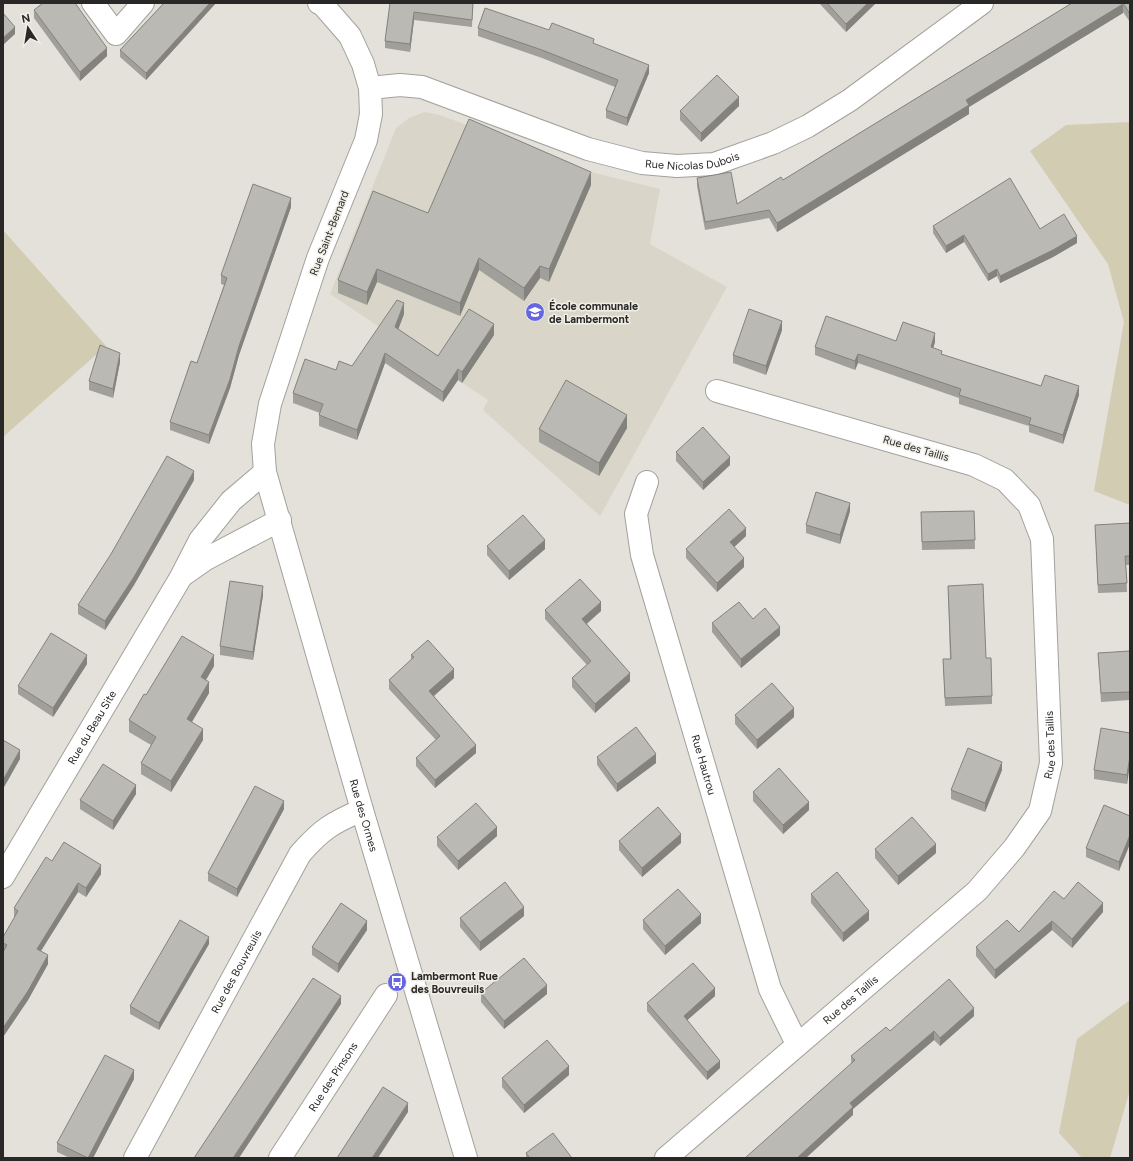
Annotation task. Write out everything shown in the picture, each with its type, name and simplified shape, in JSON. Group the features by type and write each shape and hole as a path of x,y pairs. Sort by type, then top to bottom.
{"street":[{"path":"93,3 116,34 143,3"},
{"name":"Rue Nicolas Dubois","path":"370,88 400,85 422,87 588,149 642,163 677,166 714,164 773,143 808,126 850,100 982,3"},
{"name":"Rue Saint-Bernard","path":"266,472 263,444 270,404 318,258 366,140 371,114 370,88 363,64 350,36 322,4"},
{"name":"Rue des Taillis","path":"666,1158 977,891 1014,848 1040,810 1051,763 1042,539 1029,505 1005,480 974,464 717,391"},
{"name":"Rue des Ormes","path":"266,472 362,810 466,1158"},
{"name":"Rue du Beau Site","path":"3,877 181,577 200,540 231,501 266,472"},
{"name":"Rue Hautrou","path":"647,482 636,514 642,555 770,989 797,1044"},
{"name":"Rue du Beau Site","path":"181,577 206,559 280,520"},
{"name":"Rue des Bouvreuils","path":"140,1154 300,854 316,835 334,822 362,810"},
{"name":"Rue des Pinsons","path":"280,1158 386,995"}],"shaded area":[{"name":"École communale de Lambermont","path":"424,112 440,115 595,173 660,189 650,244 727,287 600,516 483,410 488,400 330,294 396,128 409,118"},
{"path":"1130,122 1130,505 1094,491 1124,322 1108,264 1030,151 1066,125"},
{"path":"3,230 106,346 3,437"},
{"path":"1130,1000 1130,1090 1110,1158 1082,1158 1059,1133 1077,1039"}],"building":[{"path":"43,3 75,3 107,48 80,72 34,10"},
{"path":"164,3 210,3 146,73 120,50"},
{"path":"390,3 473,3 472,20 414,12 410,44 385,41"},
{"path":"827,3 868,3 846,24"},
{"path":"1072,3 1123,4 966,100 969,105 777,223 769,210 705,222 697,178 731,172 737,204 781,177 783,180"},
{"path":"1123,3 1130,3 1130,14"},
{"path":"485,8 549,30 552,23 594,39 593,43 649,65 627,118 606,110 618,80 542,50 478,28"},
{"path":"3,13 15,27 3,38"},
{"path":"717,75 739,97 701,133 680,111"},
{"path":"469,119 591,172 549,269 540,266 524,288 479,258 460,303 377,269 367,292 338,280 373,191 428,213"},
{"path":"1010,178 1040,229 1064,214 1077,236 1053,250 1000,276 997,269 988,274 964,235 946,246 933,226"},
{"path":"253,184 291,198 239,346 230,379 209,435 170,422 191,361 197,363 227,278 221,275"},
{"path":"397,300 404,303 395,327 438,356 469,309 494,324 462,372 458,369 443,392 385,353 357,430 319,415 323,404 293,393 305,359 336,370 339,361 352,366"},
{"path":"749,309 782,321 766,366 733,355"},
{"path":"826,316 896,341 903,322 935,333 931,347 942,351 941,354 1041,386 1045,375 1079,386 1063,435 1029,424 1031,418 959,395 961,389 858,354 855,361 815,347"},
{"path":"100,345 120,353 113,389 89,381"},
{"path":"566,380 627,415 599,463 539,429"},
{"path":"703,427 730,457 703,482 676,452"},
{"path":"167,456 194,471 134,577 105,621 78,605 111,554"},
{"path":"816,492 850,503 840,535 806,525"},
{"path":"729,509 746,528 730,542 744,558 717,583 686,549"},
{"path":"974,511 975,540 922,542 921,512"},
{"path":"523,515 545,540 509,571 487,546"},
{"path":"1130,523 1130,556 1125,556 1127,583 1098,585 1095,525"},
{"path":"580,579 601,602 582,619 630,673 595,704 572,678 591,661 545,610"},
{"path":"230,581 263,586 253,652 220,646"},
{"path":"983,584 986,658 991,658 992,696 945,698 943,659 951,659 948,586"},
{"path":"739,602 753,619 765,608 780,627 741,659 712,623"},
{"path":"51,633 87,655 53,708 18,686"},
{"path":"182,636 214,655 201,677 209,682 187,719 203,729 171,781 141,763 156,737 129,720"},
{"path":"428,640 454,669 429,691 476,745 435,780 416,758 440,736 389,680 414,657 411,655"},
{"path":"1130,651 1130,692 1101,693 1098,653"},
{"path":"772,683 794,708 757,740 735,715"},
{"path":"636,727 656,754 617,784 597,757"},
{"path":"1101,728 1130,733 1130,756 1127,775 1094,770"},
{"path":"3,740 20,750 3,780"},
{"path":"968,748 1002,762 985,803 951,790"},
{"path":"103,764 136,785 113,821 80,800"},
{"path":"779,768 809,802 783,825 753,792"},
{"path":"255,786 284,801 237,889 208,873"},
{"path":"476,803 497,827 458,861 437,837"},
{"path":"1104,805 1130,816 1130,835 1119,862 1086,848"},
{"path":"658,807 681,834 642,868 619,841"},
{"path":"912,817 936,844 898,876 875,849"},
{"path":"64,842 101,865 86,888 78,883 37,949 48,955 28,991 3,1028 3,952 7,945 3,943 3,937 18,911 14,908 46,857 52,861"},
{"path":"837,872 869,911 843,933 811,894"},
{"path":"505,882 524,907 480,942 460,918"},
{"path":"1078,882 1103,903 1072,939 1052,921 995,970 976,947 1007,920 1019,932 1054,891 1064,899"},
{"path":"678,889 701,914 665,946 643,920"},
{"path":"341,903 367,921 338,964 312,947"},
{"path":"180,920 209,937 159,1023 130,1006"},
{"path":"524,958 547,985 504,1021 481,993"},
{"path":"693,963 715,988 684,1016 720,1061 707,1072 647,1003"},
{"path":"313,978 341,996 233,1158 194,1158"},
{"path":"949,979 974,1008 940,1038 934,1031 850,1103 853,1107 797,1158 745,1158 855,1060 851,1056 886,1027 890,1031"},
{"path":"547,1040 569,1066 524,1105 502,1078"},
{"path":"105,1055 134,1070 88,1158 57,1143"},
{"path":"383,1087 408,1103 372,1158 337,1158"},
{"path":"553,1133 572,1158 530,1158 526,1153"}],"place":[{"name":"École communale de Lambermont","path":"535,312"},
{"name":"Lambermont Rue des Bouvreuils","path":"397,982"}]}
